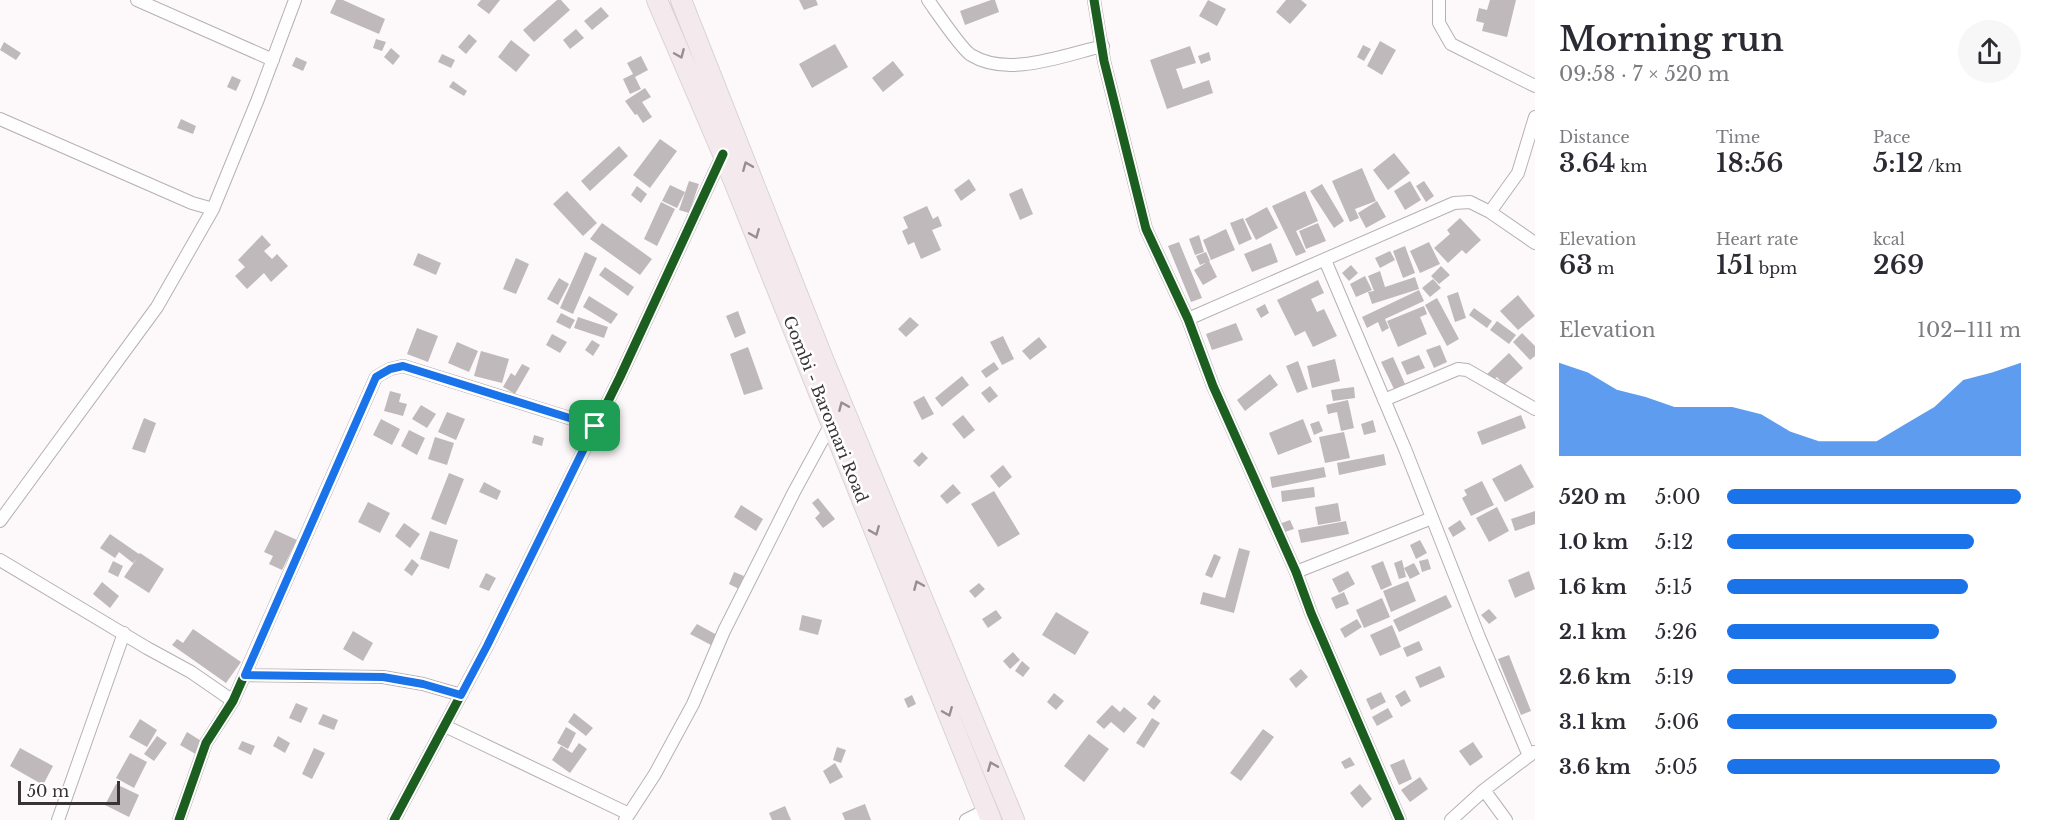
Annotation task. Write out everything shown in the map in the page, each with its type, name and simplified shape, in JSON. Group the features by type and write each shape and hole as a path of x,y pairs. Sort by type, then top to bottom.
{"main road":[{"name":"Gombi - Baromari Road","path":"657,0 1014,820"},
{"name":"Gombi - Baromari Road","path":"681,0 816,362 831,423 989,815"}],"street":[{"path":"137,0 273,60"},
{"path":"0,521 157,307 213,209 296,0"},
{"path":"928,0 969,55 992,63 1017,66 1103,46"},
{"path":"1094,0 1104,61 1146,229 1188,319 1213,386 1296,572 1311,613 1400,820"},
{"path":"1439,0 1439,23 1451,44 1535,86"},
{"path":"1490,212 1518,173 1535,117"},
{"path":"0,119 192,203 213,209"},
{"path":"394,820 487,646 625,367 723,154"},
{"path":"1188,319 1454,203 1470,202 1490,212 1535,243"},
{"path":"1324,260 1384,400 1479,637 1532,753 1484,790 1451,820"},
{"path":"179,820 206,743 233,701 376,377 390,369 403,366 595,426"},
{"path":"1384,400 1458,369 1475,374 1535,409"},
{"path":"445,726 627,817 655,774 693,704 724,631 831,423"},
{"path":"1296,572 1432,518"},
{"path":"0,560 191,672 233,701"},
{"path":"58,820 124,633"},
{"path":"245,675 383,677 423,684 461,695"},
{"path":"1484,790 1506,820"},
{"path":"966,820 989,815"}],"building":[{"path":"336,0 343,0 385,19 379,34 330,13"},
{"path":"481,0 500,0 489,14 477,5"},
{"path":"557,0 561,0 570,10 534,42 523,30"},
{"path":"799,0 816,0 818,5 804,10"},
{"path":"995,0 999,12 965,25 960,11"},
{"path":"1208,0 1226,9 1217,26 1199,16"},
{"path":"1286,0 1301,0 1307,5 1290,24 1276,12"},
{"path":"1490,0 1516,0 1507,37 1482,31 1484,23 1476,21 1479,8 1487,10"},
{"path":"601,7 609,16 592,30 584,21"},
{"path":"576,29 584,38 570,49 563,40"},
{"path":"469,34 477,41 466,54 458,47"},
{"path":"376,39 386,42 382,51 373,48"},
{"path":"511,40 530,55 516,72 498,57"},
{"path":"1380,41 1396,50 1382,75 1367,66"},
{"path":"4,42 21,53 16,60 0,50"},
{"path":"835,44 848,67 812,88 799,64"},
{"path":"1363,45 1371,49 1364,61 1357,57"},
{"path":"1190,46 1196,63 1176,69 1183,89 1209,80 1213,93 1167,109 1150,60"},
{"path":"391,48 400,56 393,65 384,57"},
{"path":"1209,52 1211,60 1201,64 1198,56"},
{"path":"442,54 455,60 451,68 438,62"},
{"path":"641,56 648,70 635,77 641,89 630,94 623,79 633,74 627,63"},
{"path":"296,57 307,62 303,71 292,66"},
{"path":"893,61 904,75 883,92 872,78"},
{"path":"232,76 241,80 236,91 227,87"},
{"path":"453,81 467,91 464,96 449,87"},
{"path":"645,88 651,97 642,102 652,117 643,123 625,101"},
{"path":"181,119 196,126 193,134 177,128"},
{"path":"660,139 677,151 650,188 633,175"},
{"path":"619,146 628,156 590,191 581,181"},
{"path":"1394,153 1410,173 1388,190 1373,170"},
{"path":"1362,168 1376,201 1355,209 1359,218 1350,222 1332,181"},
{"path":"969,179 976,190 961,201 954,190"},
{"path":"689,181 699,184 689,213 679,210"},
{"path":"1410,181 1421,200 1405,210 1394,191"},
{"path":"1424,181 1434,196 1426,202 1416,186"},
{"path":"1322,184 1344,221 1334,228 1310,191"},
{"path":"670,185 685,192 677,208 662,201"},
{"path":"637,186 647,194 641,203 631,195"},
{"path":"1022,188 1033,214 1020,220 1009,194"},
{"path":"567,191 597,223 583,236 553,204"},
{"path":"1305,191 1318,221 1296,231 1306,252 1296,256 1272,206"},
{"path":"1377,201 1386,217 1366,228 1358,213"},
{"path":"661,202 675,209 657,246 644,239"},
{"path":"927,206 933,219 938,216 942,226 932,230 941,250 921,259 914,242 908,245 902,231 908,228 903,217"},
{"path":"1267,207 1278,228 1256,240 1245,219"},
{"path":"1243,218 1252,239 1239,245 1230,223"},
{"path":"1460,218 1481,240 1466,254 1462,250 1448,263 1434,248 1450,234 1447,230"},
{"path":"602,223 652,259 640,275 590,239"},
{"path":"1318,223 1326,241 1306,249 1299,231"},
{"path":"1226,229 1235,250 1211,260 1203,240"},
{"path":"262,235 271,245 264,251 272,259 277,254 288,266 271,282 264,273 247,289 235,276 245,267 238,260"},
{"path":"1199,235 1204,252 1195,255 1189,239"},
{"path":"1179,242 1202,298 1191,302 1168,246"},
{"path":"1429,242 1440,264 1420,273 1410,251"},
{"path":"1271,243 1278,262 1252,272 1244,254"},
{"path":"1405,246 1415,273 1403,278 1393,251"},
{"path":"1390,251 1395,260 1380,268 1375,258"},
{"path":"585,252 597,258 573,314 560,308"},
{"path":"1206,252 1210,261 1200,265 1196,256"},
{"path":"418,253 441,263 436,275 413,265"},
{"path":"516,258 529,264 516,294 503,289"},
{"path":"1209,261 1217,277 1203,285 1194,270"},
{"path":"1351,265 1358,273 1349,281 1342,273"},
{"path":"1441,266 1450,275 1439,284 1431,276"},
{"path":"605,267 634,287 628,296 599,275"},
{"path":"1380,271 1385,287 1415,277 1419,289 1372,304 1368,292 1374,291 1368,276"},
{"path":"1365,276 1372,290 1356,297 1350,284"},
{"path":"559,278 569,284 558,305 547,299"},
{"path":"1433,279 1441,288 1430,297 1422,288"},
{"path":"1318,280 1324,293 1311,299 1317,312 1324,309 1337,336 1313,347 1305,331 1295,336 1277,300"},
{"path":"1419,290 1424,301 1385,319 1389,328 1382,332 1378,322 1367,328 1362,317"},
{"path":"1458,292 1466,318 1455,322 1447,296"},
{"path":"1518,295 1535,316 1518,330 1500,311"},
{"path":"589,296 618,314 611,324 583,307"},
{"path":"1437,298 1459,339 1447,346 1425,305"},
{"path":"1265,304 1269,313 1261,318 1256,309"},
{"path":"1424,306 1427,314 1420,317 1427,334 1398,347 1387,321"},
{"path":"1474,308 1492,321 1487,328 1469,315"},
{"path":"738,311 746,333 735,338 726,316"},
{"path":"561,313 575,320 570,329 556,322"},
{"path":"578,317 608,327 604,338 574,328"},
{"path":"910,317 919,325 906,337 898,329"},
{"path":"1497,321 1516,335 1509,344 1490,330"},
{"path":"1236,323 1243,340 1212,350 1206,334"},
{"path":"417,328 438,336 428,362 407,354"},
{"path":"1522,333 1535,346 1535,356 1530,360 1513,342"},
{"path":"552,334 567,342 560,353 546,345"},
{"path":"1003,336 1014,359 1002,365 990,342"},
{"path":"1039,337 1047,347 1030,360 1022,351"},
{"path":"592,340 600,345 593,356 585,350"},
{"path":"457,342 478,351 469,372 448,363"},
{"path":"1440,345 1447,362 1434,368 1426,350"},
{"path":"748,347 763,389 744,395 730,354"},
{"path":"481,351 509,359 502,383 474,376"},
{"path":"1509,353 1523,368 1504,385 1497,377 1492,381 1486,375"},
{"path":"1419,355 1425,368 1407,375 1401,362"},
{"path":"1393,357 1405,384 1394,389 1381,362"},
{"path":"1335,359 1340,381 1312,388 1307,366"},
{"path":"1298,361 1308,389 1297,393 1286,366"},
{"path":"994,362 999,369 986,378 981,371"},
{"path":"522,364 530,368 515,394 503,387 511,373 515,376"},
{"path":"1270,374 1278,385 1245,411 1237,400"},
{"path":"962,376 969,385 942,407 935,398"},
{"path":"990,386 998,396 989,403 981,393"},
{"path":"1354,387 1355,398 1333,401 1331,390"},
{"path":"390,391 401,394 399,402 407,404 403,416 384,411"},
{"path":"924,396 934,414 922,420 913,402"},
{"path":"1348,400 1354,428 1341,431 1337,412 1328,414 1326,405"},
{"path":"421,405 436,414 427,428 412,419"},
{"path":"447,412 465,419 456,440 438,432"},
{"path":"963,415 975,430 964,439 952,424"},
{"path":"1521,415 1526,428 1482,445 1477,432"},
{"path":"144,418 156,423 145,453 132,449"},
{"path":"381,419 400,429 392,445 373,435"},
{"path":"1303,419 1312,442 1278,455 1269,433"},
{"path":"1373,420 1376,432 1364,435 1361,424"},
{"path":"1319,421 1323,431 1314,435 1310,424"},
{"path":"409,430 425,438 417,455 401,446"},
{"path":"1344,432 1350,458 1325,463 1319,437"},
{"path":"534,435 544,438 542,446 532,443"},
{"path":"435,437 454,443 447,465 428,459"},
{"path":"922,452 928,458 919,467 913,461"},
{"path":"1384,454 1386,465 1339,475 1337,463"},
{"path":"1521,464 1534,487 1505,502 1492,479"},
{"path":"1003,465 1012,477 999,488 990,476"},
{"path":"1324,467 1326,477 1272,488 1270,477"},
{"path":"449,473 464,479 446,525 431,519"},
{"path":"1482,481 1494,505 1471,516 1462,498 1467,495 1464,490"},
{"path":"484,482 501,491 497,500 479,492"},
{"path":"953,484 961,493 947,504 940,496"},
{"path":"1314,487 1315,497 1282,502 1281,491"},
{"path":"994,491 1020,534 998,547 971,504"},
{"path":"818,498 835,519 823,528 815,518 820,513 812,503"},
{"path":"368,502 390,513 380,533 358,522"},
{"path":"1338,503 1341,521 1318,525 1315,507"},
{"path":"741,505 763,519 756,531 734,517"},
{"path":"1497,507 1509,531 1489,542 1476,518"},
{"path":"1535,511 1535,524 1515,531 1511,519"},
{"path":"1290,520 1294,529 1282,533 1279,524"},
{"path":"1460,520 1466,529 1453,537 1448,528"},
{"path":"1346,521 1349,534 1301,543 1298,530"},
{"path":"404,523 420,534 410,548 395,536"},
{"path":"275,530 297,540 282,570 269,564 273,556 264,552"},
{"path":"430,531 458,540 449,569 420,559"},
{"path":"110,534 164,569 149,593 124,577 137,558 133,563 119,552 115,558 100,548"},
{"path":"1420,540 1427,553 1416,559 1410,545"},
{"path":"1239,548 1250,551 1234,613 1200,604 1203,592 1225,598"},
{"path":"1214,554 1221,557 1212,578 1205,575"},
{"path":"412,559 419,565 412,576 404,570"},
{"path":"1428,559 1431,569 1422,572 1419,561"},
{"path":"1402,560 1406,577 1399,579 1394,563"},
{"path":"113,561 123,566 118,577 108,572"},
{"path":"1383,561 1392,585 1381,590 1371,566"},
{"path":"1414,563 1420,574 1410,579 1404,568"},
{"path":"1348,571 1355,584 1339,593 1332,579"},
{"path":"1529,571 1535,589 1515,598 1508,580"},
{"path":"734,572 744,576 739,589 729,584"},
{"path":"486,573 496,578 489,591 479,587"},
{"path":"1408,581 1416,601 1391,612 1383,591"},
{"path":"102,582 119,596 110,608 93,594"},
{"path":"979,583 985,589 975,598 969,591"},
{"path":"1344,592 1349,604 1336,609 1331,598"},
{"path":"1446,595 1452,607 1399,632 1393,620"},
{"path":"1382,598 1390,617 1364,628 1356,610"},
{"path":"1489,609 1497,618 1489,624 1481,615"},
{"path":"996,610 1002,618 988,628 982,619"},
{"path":"1056,612 1089,632 1075,655 1042,635"},
{"path":"802,615 822,620 818,635 799,630"},
{"path":"1357,619 1362,627 1345,638 1340,629"},
{"path":"697,624 717,635 711,645 690,634"},
{"path":"1392,625 1401,647 1380,656 1370,635"},
{"path":"193,629 241,662 226,683 172,645 177,639 183,643"},
{"path":"353,631 373,643 363,661 343,649"},
{"path":"1419,641 1423,650 1407,657 1403,648"},
{"path":"1013,652 1020,660 1010,669 1003,661"},
{"path":"1509,655 1531,711 1521,715 1498,659"},
{"path":"1022,661 1030,668 1023,677 1015,671"},
{"path":"1440,666 1445,677 1420,688 1415,677"},
{"path":"1301,669 1308,677 1296,688 1289,679"},
{"path":"1405,690 1411,701 1401,707 1395,696"},
{"path":"1381,692 1386,702 1371,710 1366,699"},
{"path":"1054,693 1064,701 1056,710 1047,702"},
{"path":"912,695 916,704 908,708 904,699"},
{"path":"1154,695 1161,701 1154,710 1147,704"},
{"path":"296,703 308,708 301,723 289,718"},
{"path":"1112,705 1120,712 1124,707 1137,718 1124,733 1111,722 1104,729 1096,722"},
{"path":"1388,708 1393,717 1377,726 1372,717"},
{"path":"574,713 593,728 586,736 568,722"},
{"path":"323,714 338,720 334,730 318,724"},
{"path":"1152,718 1160,723 1144,748 1136,743"},
{"path":"140,719 157,730 147,747 129,737"},
{"path":"566,727 576,733 568,749 557,743"},
{"path":"1263,729 1274,737 1241,781 1230,773"},
{"path":"187,732 206,744 199,756 180,745"},
{"path":"1089,734 1109,749 1084,782 1064,766"},
{"path":"157,736 167,743 154,761 144,754"},
{"path":"278,736 290,743 285,753 273,746"},
{"path":"242,741 255,746 251,755 238,749"},
{"path":"1473,742 1483,757 1470,766 1459,751"},
{"path":"579,743 587,749 570,773 552,760 561,746 572,753"},
{"path":"837,747 846,750 841,763 833,760"},
{"path":"20,748 53,766 43,785 10,766"},
{"path":"314,748 325,753 312,779 302,774"},
{"path":"130,753 147,762 134,788 116,778"},
{"path":"1350,757 1355,765 1345,769 1341,762"},
{"path":"1404,759 1412,779 1399,785 1390,765"},
{"path":"835,763 843,777 830,784 823,771"},
{"path":"1420,777 1428,789 1410,802 1401,790"},
{"path":"116,784 139,795 129,817 105,805"},
{"path":"1360,784 1372,799 1362,808 1350,793"},
{"path":"865,804 871,820 845,820 842,813"},
{"path":"785,806 791,820 772,820 769,813"}],"cycle path":[{"path":"1094,0 1104,61 1146,229 1188,319 1213,386 1296,572 1311,613 1400,820"},
{"path":"394,820 487,646 620,377 723,154"},
{"path":"179,820 206,743 233,701 376,377 390,369 403,366 595,426"}],"route":[{"path":"403,366 595,426 461,695 423,684 383,677 245,675 376,377 390,369 403,366"}]}
